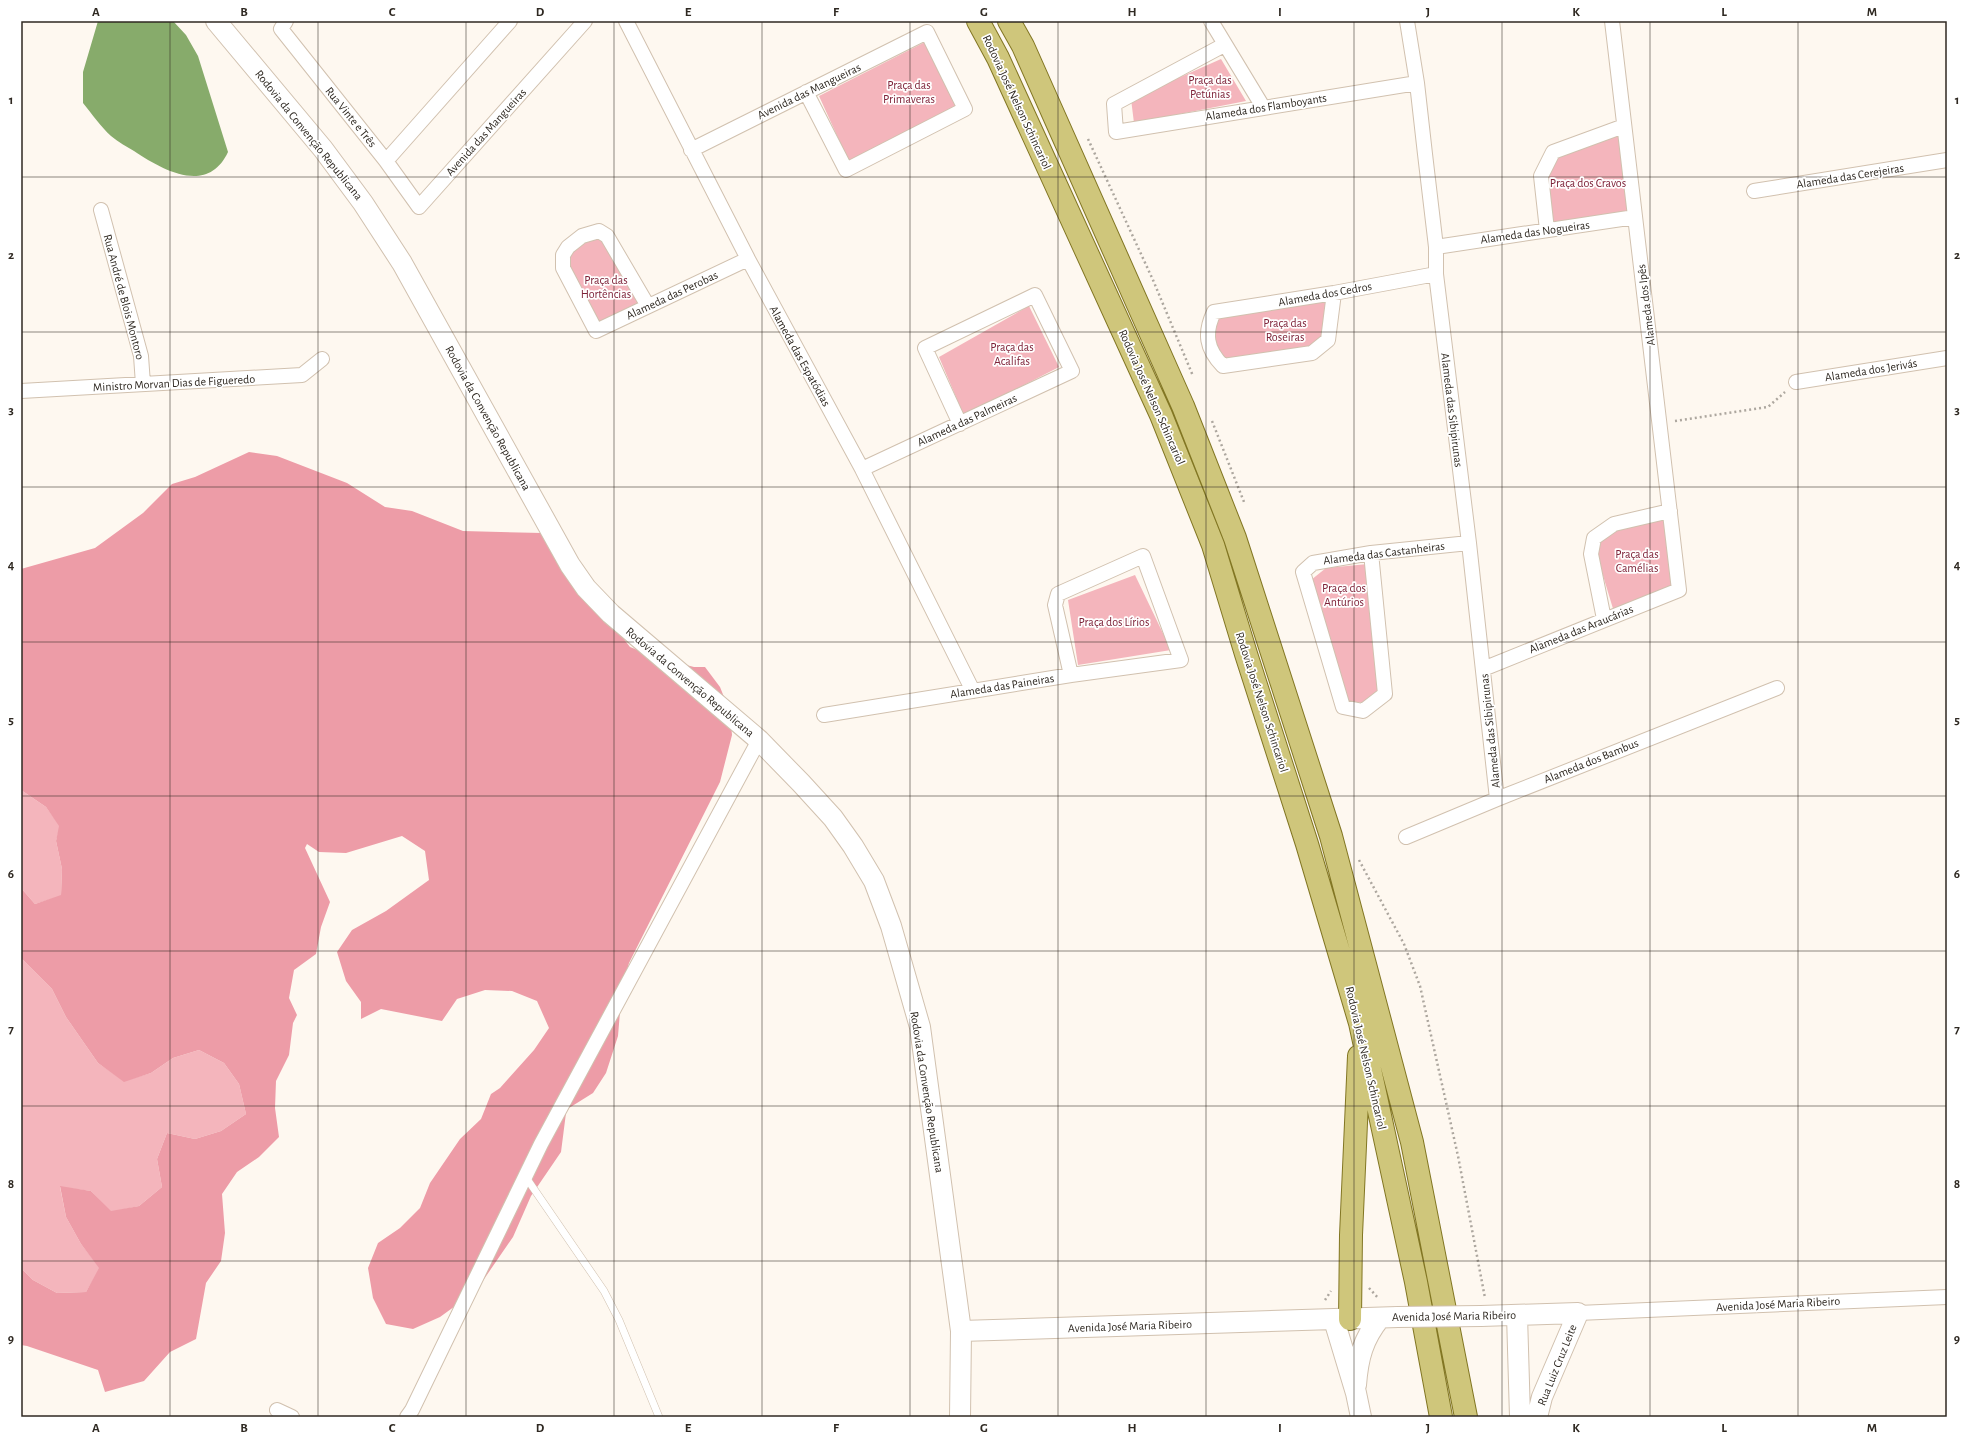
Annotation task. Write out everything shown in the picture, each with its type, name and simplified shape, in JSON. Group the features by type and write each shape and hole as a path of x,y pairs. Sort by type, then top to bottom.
{"main road":[{"name":"Rodovia da Convenção Republicana","path":"216,21 323,149 363,203 402,263 570,565 586,588 611,614 637,637 759,740 828,812 853,846 874,881 891,926 920,1027 961,1331 960,1417"},
{"name":"Rodovia José Nelson Schincariol","path":"978,21 998,58 1161,415 1213,545 1246,654 1307,844 1360,1023 1416,1282 1441,1417"},
{"name":"Rodovia José Nelson Schincariol","path":"1009,21 1023,46 1183,406 1235,538 1331,836 1412,1142 1466,1417"},
{"path":"1360,1023 1351,1235 1342,1319 1361,1417"},
{"name":"Avenida José Maria Ribeiro","path":"961,1331 1389,1317 1578,1313"},
{"name":"Rua Luiz Cruz Leite","path":"1536,1417 1542,1397 1578,1313"},
{"name":"Rua Luiz Cruz Leite","path":"1516,1314 1520,1417"},
{"path":"1356,1393 1358,1368 1368,1332 1389,1317"}],"street":[{"path":"386,161 510,21"},
{"name":"Avenida das Mangueiras","path":"419,207 584,21"},
{"name":"Alameda das Espatódias","path":"626,21 690,150 862,469 973,691"},
{"path":"1211,21 1224,45 1263,107"},
{"name":"Alameda das Sibipirunas","path":"1407,21 1417,83 1436,247 1436,274 1469,542 1497,799"},
{"name":"Alameda dos Ipês","path":"1612,21 1679,590"},
{"name":"Rua Vinte e Três","path":"283,25 419,207"},
{"name":"Avenida das Mangueiras","path":"690,150 806,92 927,32 965,109 846,170 806,92"},
{"name":"Alameda dos Flamboyants","path":"1224,45 1114,104 1116,132 1417,83"},
{"path":"1547,230 1541,176 1553,152 1624,126"},
{"name":"Alameda das Cerejeiras","path":"1754,191 1947,160"},
{"name":"Rua André de Blois Montoro","path":"101,210 141,356 143,384"},
{"name":"Alameda das Nogueiras","path":"1436,247 1635,217"},
{"name":"Alameda das Perobas","path":"648,306 607,236 599,231 582,236 568,247 563,255 562,268 596,331 748,259"},
{"name":"Alameda dos Cedros","path":"1334,293 1328,340 1312,353 1223,366 1217,360 1207,337 1208,324 1214,312 1334,293 1436,274"},
{"name":"Alameda das Palmeiras","path":"862,469 960,424 1072,371 1036,295 925,348 960,424"},
{"name":"Alameda dos Jerivás","path":"1796,382 1947,358"},
{"name":"Ministro Morvan Dias de Figueredo","path":"21,391 302,375 322,359"},
{"path":"1604,619 1591,554 1594,538 1614,524 1670,511"},
{"name":"Alameda das Castanheiras","path":"1371,553 1385,694 1363,711 1343,707 1303,572 1313,562 1371,553 1469,542"},
{"name":"Alameda das Paineiras","path":"824,715 1071,675 1181,660 1143,556 1058,594 1055,605 1071,675"},
{"name":"Alameda das Araucárias","path":"1483,669 1679,590"},
{"name":"Alameda dos Bambus","path":"1406,837 1497,799 1777,688"},
{"path":"407,1417 412,1410 541,1144 759,740"},
{"name":"Avenida José Maria Ribeiro","path":"1578,1313 1947,1297"},
{"path":"277,1410 292,1417"}],"lane":[{"path":"525,1176 604,1291 619,1320 659,1417"}],"path":[{"path":"1660,424 1768,407 1796,382"}],"green space":[{"name":"Praça das Primaveras","path":"925,42 958,109 849,162 819,96"},
{"name":"Praça das Petúnias","path":"1221,59 1246,101 1134,123 1131,99"},
{"name":"Praça dos Cravos","path":"1623,128 1633,215 1549,229 1543,177 1555,153"},
{"name":"Praça das Hortências","path":"597,236 604,238 643,304 598,326 568,270 567,258 573,250"},
{"name":"Praça das Roseiras","path":"1328,301 1325,337 1310,350 1228,361 1219,357 1213,338 1216,316"},
{"name":"Praça das Acalifas","path":"1029,306 1059,367 964,416 939,357"},
{"name":"Praça das Camélias","path":"1668,517 1677,589 1614,612 1598,559 1599,542 1614,529"},
{"name":"Praça dos Antúrios","path":"1368,564 1382,692 1363,703 1348,701 1311,580 1326,568"},
{"name":"Praça dos Lírios","path":"1135,575 1171,650 1078,665 1068,600"},
{"path":"21,790 46,807 60,826 56,841 62,869 61,896 35,904 21,888"},
{"path":"21,958 52,989 66,1017 98,1063 124,1081 151,1073 173,1058 199,1050 224,1063 239,1084 246,1114 221,1131 195,1139 167,1133 157,1159 162,1187 139,1206 111,1212 91,1191 60,1187 66,1217 81,1244 100,1268 86,1292 57,1293 33,1280 21,1268"}],"shaded area":[{"path":"98,21 173,21 186,35 198,56 228,152 219,165 209,173 197,176 185,175 159,166 146,159 111,136 100,125 83,103 83,72"},
{"path":"249,452 277,456 347,483 385,507 412,511 463,531 542,533 630,647 655,657 694,667 705,667 720,687 730,712 732,735 720,782 629,963 622,988 618,1036 606,1073 593,1093 569,1108 566,1113 561,1152 531,1196 513,1237 482,1282 462,1301 440,1317 413,1329 386,1324 373,1298 368,1268 378,1243 400,1228 420,1208 430,1183 460,1139 481,1119 491,1094 500,1088 534,1050 549,1028 537,1001 512,991 485,990 457,999 442,1021 381,1009 361,1019 361,1002 346,981 337,952 352,930 386,911 429,880 425,851 402,836 346,853 319,852 307,844 305,848 330,902 321,927 316,954 294,970 289,998 297,1015 293,1023 289,1055 276,1081 275,1108 279,1137 259,1157 237,1172 222,1194 225,1233 221,1261 206,1283 196,1339 170,1352 144,1381 105,1392 98,1370 21,1345 21,1268 33,1280 57,1293 86,1292 99,1268 81,1244 66,1217 60,1186 91,1191 111,1211 139,1206 162,1187 157,1159 167,1133 195,1139 221,1131 246,1114 239,1084 224,1063 199,1050 173,1058 151,1073 124,1082 98,1063 66,1017 52,989 21,958 21,888 35,904 61,895 62,869 56,841 59,826 46,807 21,790 21,569 95,548 143,513 172,484 195,477"}]}
